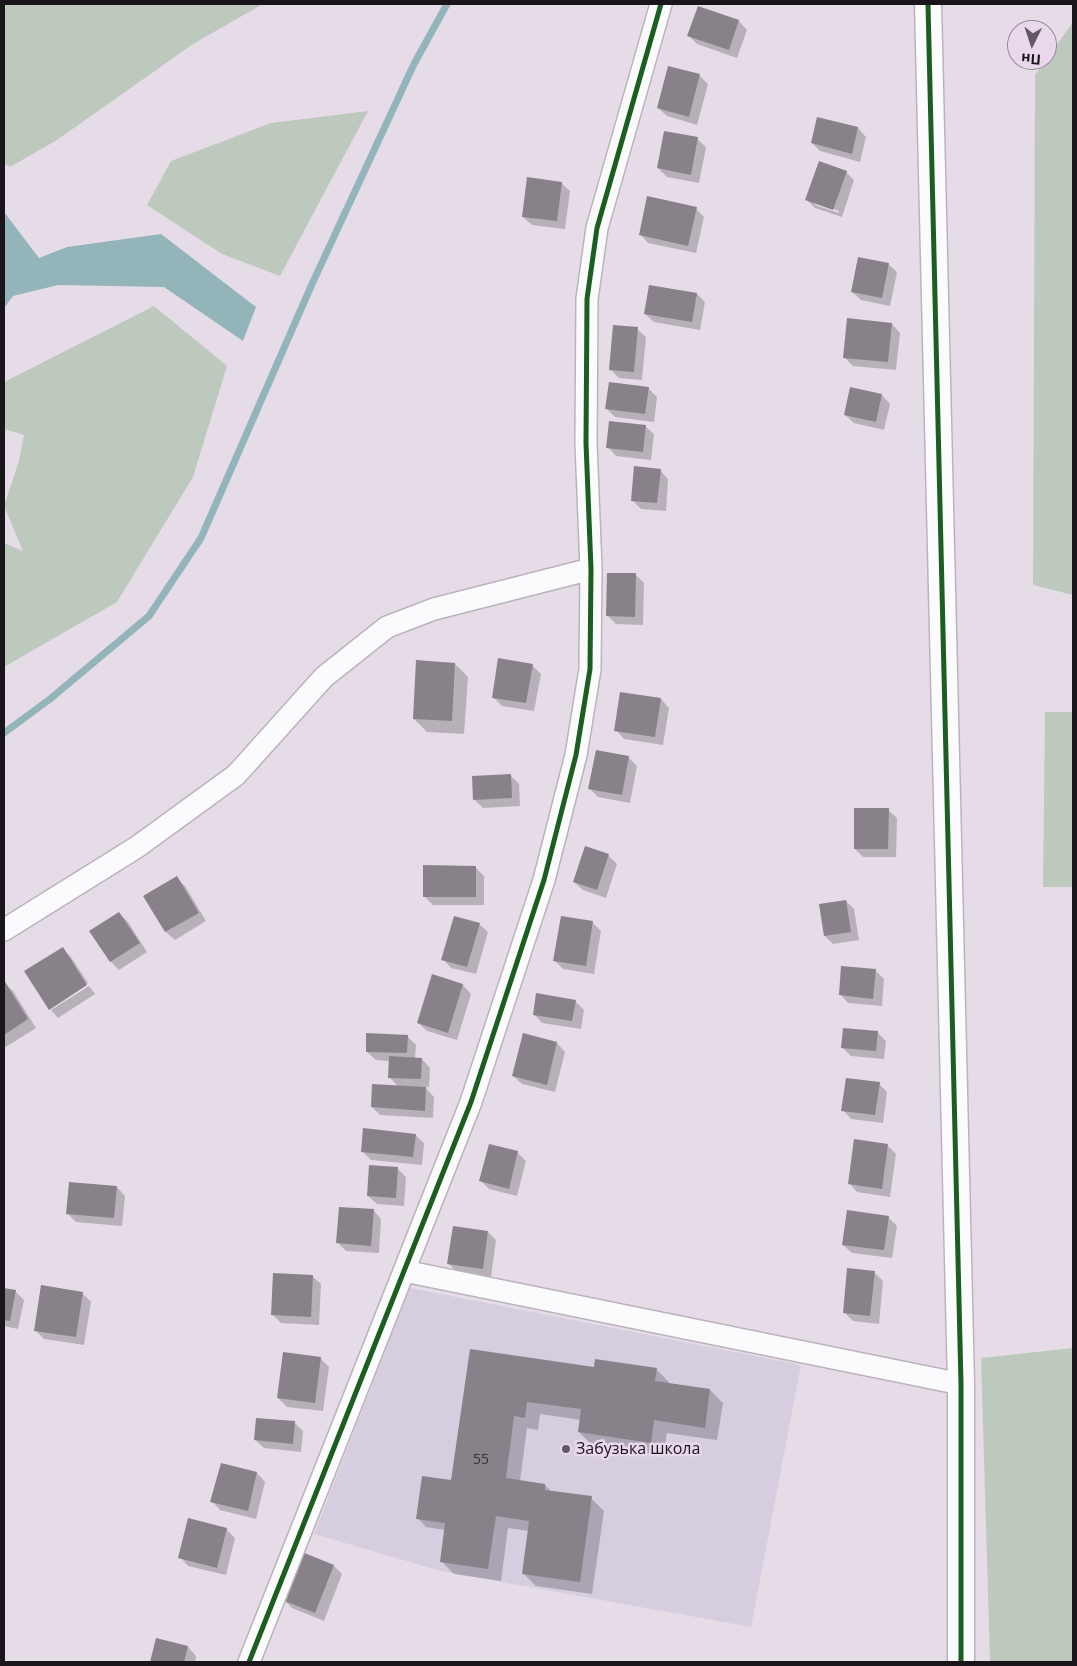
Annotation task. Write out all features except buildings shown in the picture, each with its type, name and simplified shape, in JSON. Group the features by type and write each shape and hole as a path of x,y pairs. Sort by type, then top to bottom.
{"street":[{"path":"249,1662 471,1102 544,880 576,755 590,669 591,569 586,443 586,299 598,228 661,4"},
{"path":"928,4 961,1384 961,1662"},
{"path":"4,930 136,846 236,775 324,677 387,627 434,609 591,569"},
{"path":"404,1271 961,1384"}],"shaded area":[{"path":"4,4 263,4 193,44 57,140 10,167 4,163"},
{"path":"1073,22 1073,595 1033,585 1035,75 1039,70 1057,70 1057,44"},
{"path":"368,111 280,276 222,254 147,205 171,161 271,123"},
{"path":"154,306 227,366 193,477 117,602 4,667 4,543 23,551 4,506 19,461 24,435 4,429 4,382"},
{"path":"1045,712 1073,712 1073,887 1043,887"},
{"name":"Забузька школа","path":"410,1288 801,1365 751,1627 441,1571 314,1534"},
{"path":"1073,1348 1073,1662 990,1662 981,1358"}],"water":[{"path":"4,212 39,258 67,247 161,234 256,307 243,341 164,287 58,285 13,296 4,308"}],"waterway":[{"path":"4,733 50,699 149,616 201,538 312,284 414,64 447,4"}],"cycle path":[{"path":"249,1662 471,1102 544,880 576,755 590,669 591,569 586,443 587,299 597,228 661,4"},
{"path":"928,4 961,1384 961,1662"}],"place":[{"name":"Забузька школа","path":"566,1449"}]}
